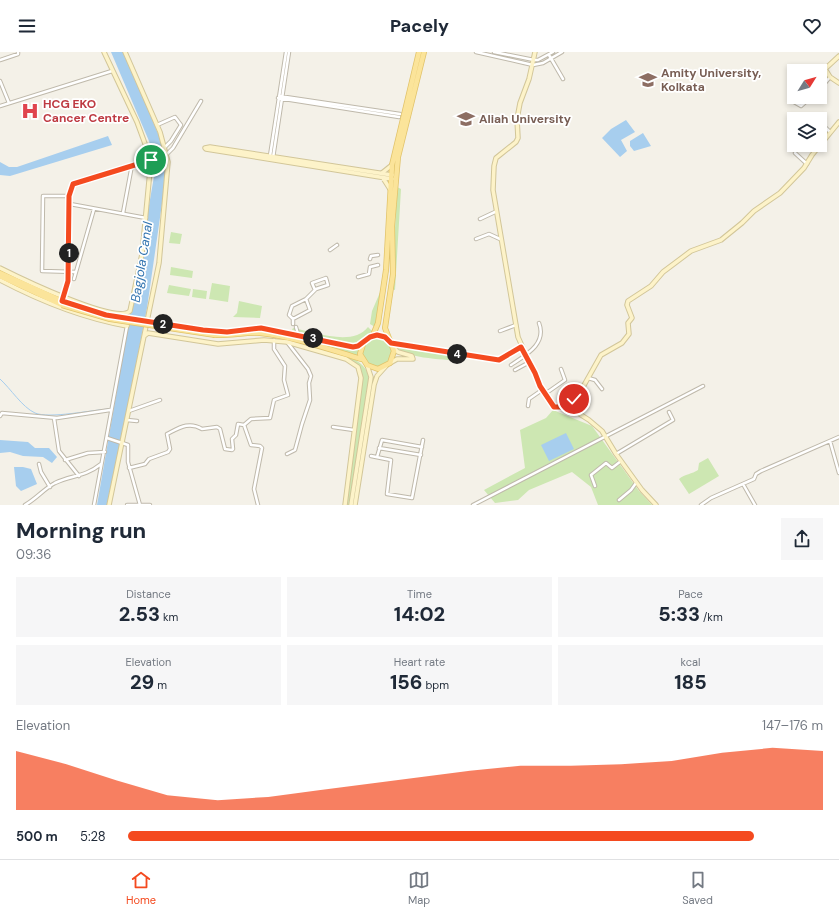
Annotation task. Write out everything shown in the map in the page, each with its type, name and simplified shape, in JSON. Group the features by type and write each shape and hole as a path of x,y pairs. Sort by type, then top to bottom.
{"main road":[{"path":"214,333 261,328 298,334 345,346 358,346 373,335 378,323 386,272 390,189 424,52"},
{"path":"364,341 360,350 362,359 367,365 378,369 388,365 393,356 391,343 385,328 393,274 392,165 418,53"},
{"path":"0,273 63,301"},
{"path":"0,276 63,301 106,315 214,333 249,332 289,338 326,351 362,359"},
{"path":"373,335 381,336 391,343"}],"street":[{"path":"0,60 24,52"},
{"path":"94,505 101,464 109,438 110,410 142,254 147,218 151,160 138,125 104,52"},
{"path":"109,505 159,263 168,168 165,146 125,52"},
{"path":"271,158 288,52"},
{"path":"476,52 533,65 543,63 562,52"},
{"path":"496,52 534,60 549,55 553,52"},
{"path":"536,52 530,79 520,103 517,119 518,138 516,142 499,155 494,166 492,185 495,212 516,325 523,351 542,390 554,407 560,408 567,406 578,394 601,355 622,343 629,334 628,323 632,318 627,305 628,301 651,286 662,273 691,251 718,241 737,228 754,210 790,184 839,122"},
{"path":"549,55 563,79"},
{"path":"839,56 825,69 830,76 839,83"},
{"path":"0,106 112,71"},
{"path":"827,80 830,76"},
{"path":"0,81 9,103"},
{"path":"280,97 400,116"},
{"path":"167,154 201,101"},
{"path":"157,125 175,117 181,125 171,141 165,146"},
{"path":"827,129 830,132"},
{"path":"393,177 382,173 271,158 206,150 205,148 210,147 271,158 382,178 393,177"},
{"path":"795,153 806,164"},
{"path":"63,301 68,286 69,196 73,184 151,160"},
{"path":"123,214 132,165"},
{"path":"382,173 392,165"},
{"path":"382,178 390,189"},
{"path":"69,196 43,196 42,271 76,272"},
{"path":"70,204 147,218"},
{"path":"74,279 94,208"},
{"path":"480,219 495,212"},
{"path":"476,239 488,234 500,237"},
{"path":"330,250 337,245"},
{"path":"370,259 370,257 378,255"},
{"path":"358,277 369,274 370,267 378,265"},
{"path":"0,268 63,301 129,313"},
{"path":"293,324 293,319 289,316 292,306 306,299 315,290 328,285 326,278 312,283 315,290"},
{"path":"0,280 34,297 59,307 93,318 127,326"},
{"path":"293,319 310,310 306,299"},
{"path":"391,343 499,360 523,351 532,350 541,333 539,322"},
{"path":"500,331 516,325"},
{"path":"296,327 298,334"},
{"path":"144,336 148,333 218,344 274,340 326,351 353,363 360,372 361,387 345,505"},
{"path":"244,425 250,419 270,418 274,400 288,395 284,380 285,366 274,349 274,340"},
{"path":"287,342 308,369 311,376 310,400 302,424 298,445 294,452 287,454"},
{"path":"355,505 374,385 377,376 388,365 397,359 413,359 412,356 398,352 391,343"},
{"path":"511,365 523,351"},
{"path":"515,370 528,363"},
{"path":"351,505 371,377 367,365"},
{"path":"545,395 565,380 561,369"},
{"path":"588,378 595,380 602,389"},
{"path":"473,505 703,386"},
{"path":"528,406 529,399 542,390"},
{"path":"128,411 160,400"},
{"path":"567,406 594,423 606,436 616,454 636,482 656,505"},
{"path":"0,416 4,413 54,418 110,410"},
{"path":"616,454 674,420 669,412"},
{"path":"54,418 57,447 65,460 79,476"},
{"path":"126,420 137,421"},
{"path":"129,468 145,464 155,456 168,452 170,449 167,434 189,424 195,425 202,429 217,427 220,429 225,449 232,450 232,438 236,434 237,424 244,425"},
{"path":"244,425 251,444 262,448 254,489 258,505"},
{"path":"333,427 354,430"},
{"path":"701,505 714,496 754,479 757,473 839,437"},
{"path":"109,438 128,445 129,468 140,505"},
{"path":"377,457 380,441 383,440 422,447"},
{"path":"371,456 391,460 387,494 412,498 414,497 423,440"},
{"path":"830,441 839,473"},
{"path":"379,448 421,455"},
{"path":"65,460 88,453 105,452"},
{"path":"595,486 591,475 606,463 612,468 621,461"},
{"path":"39,464 41,472 50,487"},
{"path":"25,505 56,482 79,476 101,464"},
{"path":"619,500 631,490 636,482"},
{"path":"743,484 755,505"},
{"path":"127,505 150,505"}],"green space":[{"path":"397,187 401,189 395,290 392,289"},
{"path":"171,232 182,234 180,244 169,243"},
{"path":"171,267 193,271 192,278 170,275"},
{"path":"212,283 230,286 228,302 209,299"},
{"path":"169,285 191,289 189,296 167,293"},
{"path":"193,289 207,291 206,299 192,297"},
{"path":"381,290 375,327 370,324 372,311"},
{"path":"239,301 262,306 260,318 233,317 237,313"},
{"path":"368,327 372,331 367,336 362,340 349,344 292,330 293,328 322,335 343,337 361,333"},
{"path":"285,333 338,347 358,347 358,356"},
{"path":"377,337 388,341 392,352 388,363 377,367 366,363 362,352 366,341"},
{"path":"394,344 407,349 457,356 460,359 459,361 434,359 405,353 398,349"},
{"path":"328,351 347,356 358,361 369,376 349,505 347,505 362,382 356,364"},
{"path":"553,410 592,426 639,491 652,505 598,505 591,487 572,472 529,490 518,500 495,503 484,490 525,468 520,430 546,418"},
{"path":"708,458 719,476 689,494 679,479 698,470 699,463"}],"water":[{"name":"Bagjola Canal","path":"111,52 124,52 162,143 168,162 147,308 109,505 97,505 156,165 149,141"},
{"path":"626,120 635,132 621,140 627,151 620,157 602,138 611,129"},
{"path":"643,133 651,146 634,151 630,146 630,141"},
{"path":"108,136 112,145 10,176 0,175 0,162 9,167 17,167"},
{"path":"566,433 574,449 549,461 541,445"},
{"path":"0,440 28,442 35,448 49,448 57,457 52,463 43,457 23,456 10,452 0,453"},
{"path":"14,467 31,469 37,484 21,491 16,486"}],"waterway":[{"path":"0,379 30,410 42,415 60,415 109,409"}],"place":[{"name":"Amity University, Kolkata","path":"648,80"},
{"name":"HCG EKO Cancer Centre","path":"30,111"},
{"name":"Aliah University","path":"466,119"}],"route":[{"path":"151,160 76,182 72,185 69,196 70,214 68,284 62,301 106,315 171,326 227,332 261,328 296,334 324,342 353,347 358,346 373,335 377,335 385,337 391,343 402,343 415,348 499,360 505,358 521,347 540,386 554,407 563,408 570,404 574,399"}]}
